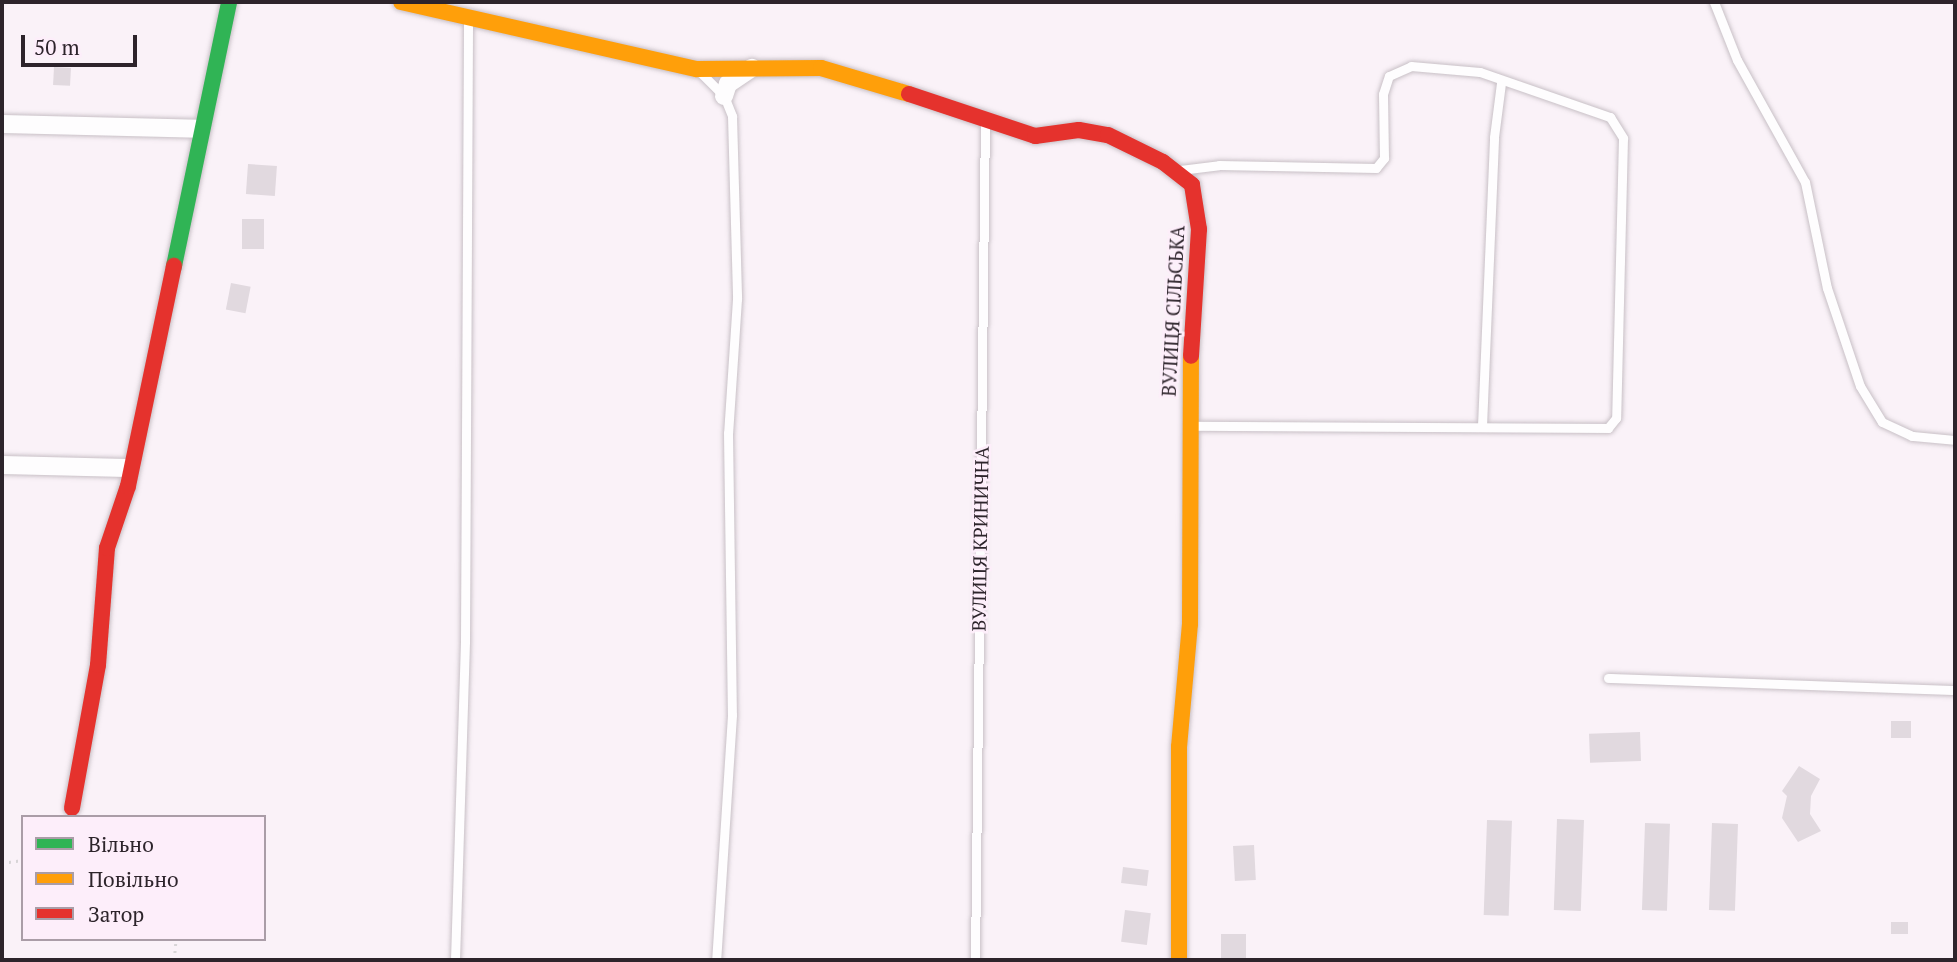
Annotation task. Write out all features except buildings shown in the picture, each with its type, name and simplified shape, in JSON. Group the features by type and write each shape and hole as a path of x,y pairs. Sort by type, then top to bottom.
{"street":[{"path":"72,808 98,665 103,574 128,486 128,467 229,2"},
{"name":"ВУЛИЦЯ СІЛЬСЬКА","path":"401,2 697,69 821,68 985,117 1035,136 1079,130 1108,135 1177,171 1192,185 1199,219 1186,523 1190,624 1179,747 1179,960"},
{"path":"724,96 728,84 755,67"},
{"path":"2,124 200,129"},
{"path":"2,465 128,467"}],"lane":[{"path":"1714,2 1737,60 1805,182 1827,288 1860,386 1882,422 1912,436 1955,440"},
{"path":"455,960 465,642 463,305 471,72 466,18"},
{"path":"1177,171 1278,165 1368,170 1384,158 1382,94 1390,76 1411,66 1480,72 1501,83 1610,117 1622,128 1616,418 1601,430 1482,426 1191,426"},
{"path":"697,69 724,96 732,126 737,299 728,433 732,715 716,960"},
{"path":"1482,426 1494,137 1501,83"},
{"name":"ВУЛИЦЯ КРИНИЧНА","path":"975,960 985,117"},
{"path":"1608,678 1955,691"}],"path":[{"path":"2,863 21,860"},
{"path":"174,960 176,941"}],"traffic: fast":[{"path":"174,266 229,2"}],"traffic: slow":[{"path":"401,2 697,69 821,68 909,94"},
{"path":"1179,960 1179,747 1190,624 1191,356"}],"traffic: jam":[{"path":"909,94 1035,136 1079,130 1108,135 1163,162 1192,185 1199,229 1191,356"},
{"path":"72,808 98,665 107,548 128,486 174,266"}]}
